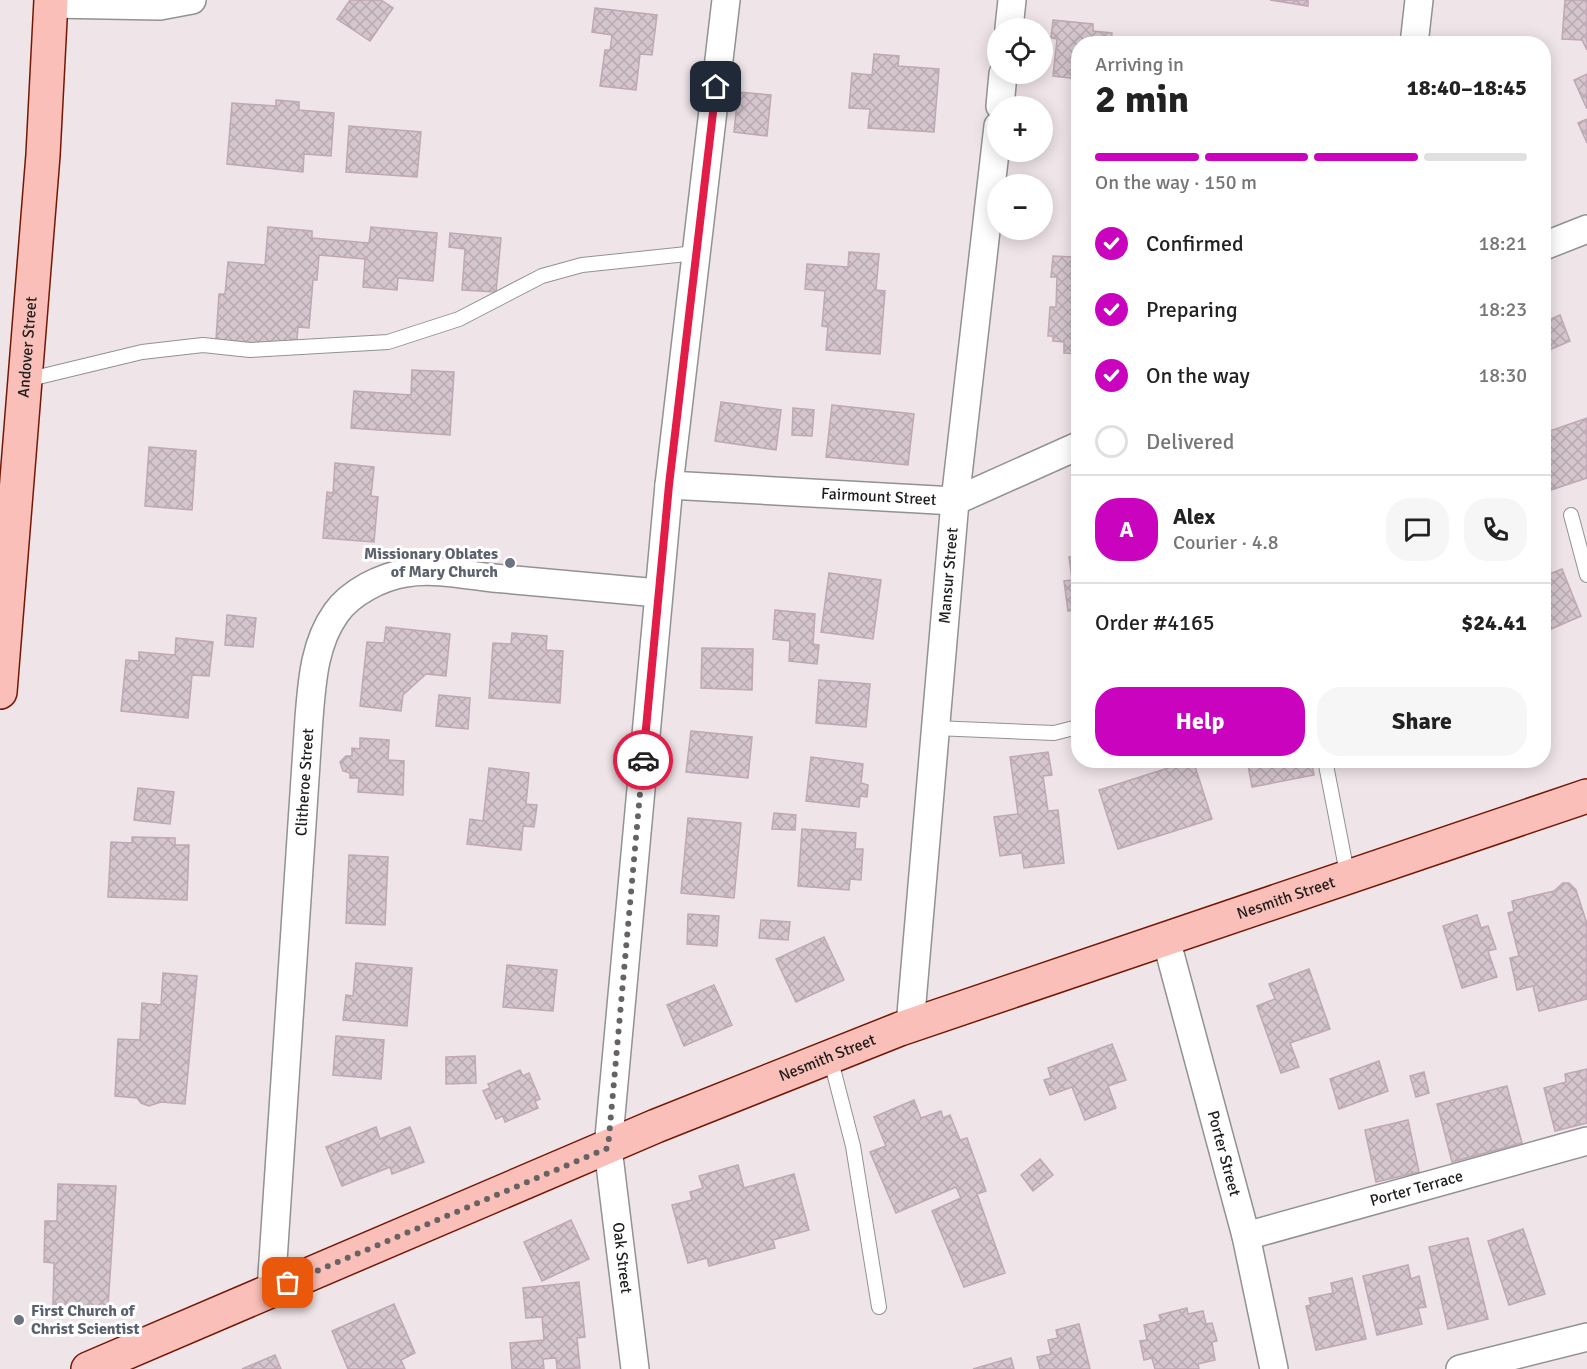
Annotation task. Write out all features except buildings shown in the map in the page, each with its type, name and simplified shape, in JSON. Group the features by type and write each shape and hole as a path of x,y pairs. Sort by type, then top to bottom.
{"main road":[{"name":"Andover Street","path":"0,692 43,155 51,2"},
{"name":"Nesmith Street","path":"88,1369 608,1148 910,1026 1587,796"}],"street":[{"path":"51,2 160,6 192,0"},
{"name":"Oak Street","path":"636,1369 608,1148 669,485 726,0"},
{"path":"1010,18 1012,0"},
{"path":"1415,36 1419,0"},
{"name":"Mansur Street","path":"910,1026 955,501 994,162"},
{"path":"1551,243 1587,229"},
{"name":"Fairmount Street","path":"669,485 955,501 1071,449"},
{"name":"Clitheroe Street","path":"271,1291 313,673 321,642 336,612 355,594 381,580 407,573 453,574 658,593"},
{"name":"Porter Street","path":"1166,939 1246,1236 1274,1369"},
{"name":"Porter Terrace","path":"1246,1236 1587,1141"},
{"path":"1460,1369 1587,1338"}],"lane":[{"path":"25,380 142,352 193,346 250,350 388,342 459,319 542,276 582,265 696,253"},
{"path":"1571,515 1587,575"},
{"path":"935,728 1054,733 1071,729"},
{"path":"1327,768 1348,878"},
{"path":"830,1057 854,1146 879,1307"}],"way so far":[{"path":"288,1283 608,1148 643,760"}],"place":[{"name":"Missionary Oblates of Mary Church","path":"510,563"},
{"name":"First Church of Christ Scientist","path":"19,1320"}],"route":[{"path":"643,760 669,485 716,87"}]}
